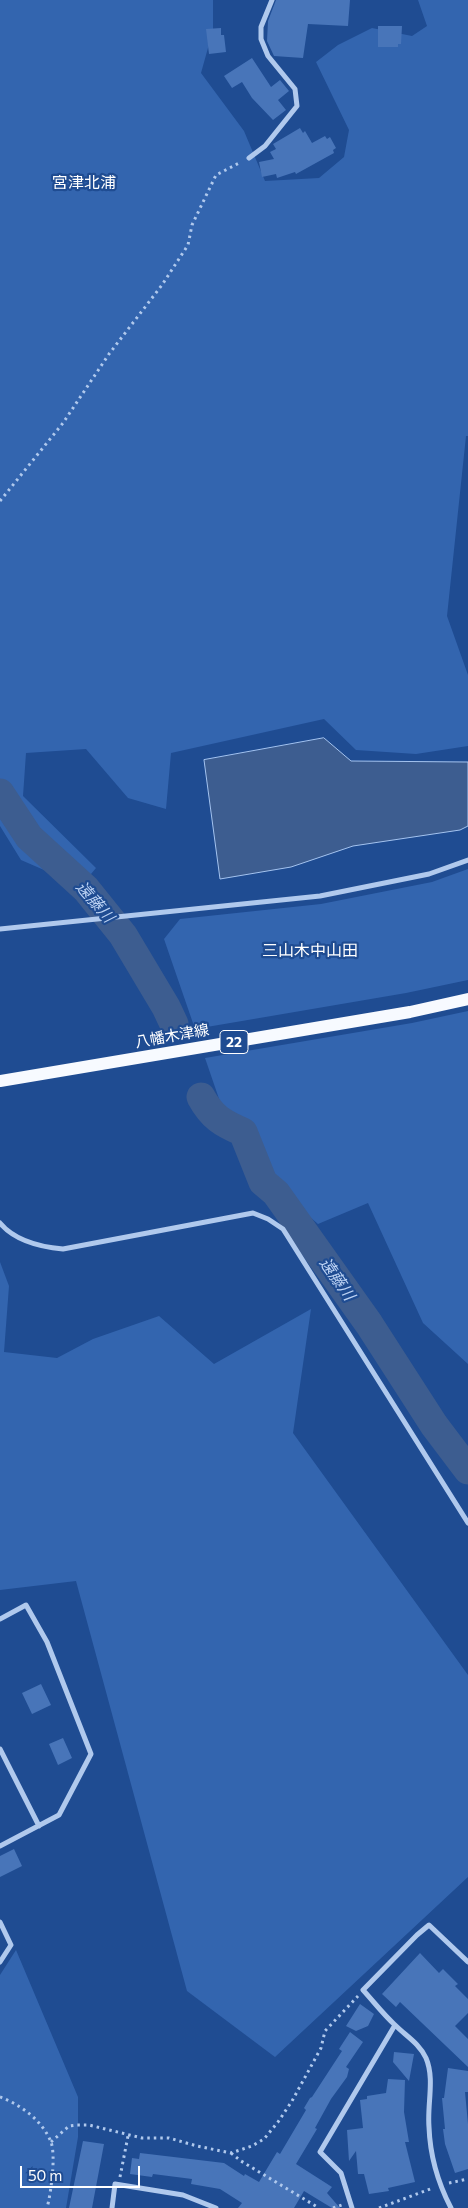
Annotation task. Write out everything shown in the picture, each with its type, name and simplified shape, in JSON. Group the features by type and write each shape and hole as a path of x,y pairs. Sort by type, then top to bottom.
{"main road":[{"name":"八幡木津線","path":"0,1081 410,1012 468,1000"}],"street":[{"path":"249,158 265,146 296,106 295,90 268,56 261,39 262,27 272,0"},
{"path":"0,929 320,896 429,874 468,860"},
{"path":"0,1222 24,1240 44,1247 64,1249 253,1213 268,1219 283,1229 468,1523"},
{"path":"0,1619 26,1605 47,1642 91,1754 59,1815 0,1846"},
{"path":"0,1749 39,1826"},
{"path":"0,1922 11,1945 0,1962"},
{"path":"451,2208 440,2185 435,2166 429,2126 429,2069 421,2049 413,2039 395,2025 363,1990 429,1925 468,1962"},
{"path":"352,2208 341,2173 320,2152 395,2025"},
{"path":"112,2208 115,2184 183,2195 216,2208"}],"path":[{"path":"0,501 63,423 109,354 183,253 188,245 192,225 216,175 230,166 249,158"},
{"path":"232,2153 252,2146 264,2139 278,2122 292,2102 321,2048 325,2031 363,1990"},
{"path":"0,2096 18,2103 36,2119 51,2142 52,2175 47,2208"},
{"path":"51,2142 68,2126 88,2125 128,2136 169,2138 232,2153 241,2161 320,2208"},
{"path":"115,2184 121,2175 128,2136"},
{"path":"378,2208 440,2185 468,2179"}],"shaded area":[{"path":"0,0 213,0 213,30 201,73 244,131 265,181 319,178 344,157 349,130 316,62 338,45 372,28 412,36 427,26 418,0 468,0 468,436 466,436 447,616 468,675 468,746 416,754 356,750 324,719 171,753 166,809 128,798 86,749 26,753 23,796 96,868 81,886 21,860 0,826"},
{"path":"324,738 351,761 468,762 468,826 460,830 353,846 291,867 220,879 204,760"},
{"path":"468,869 468,980 406,993 195,1029 164,939 180,919 321,904 432,882"},
{"path":"468,1011 468,1364 423,1323 368,1203 318,1224 238,1154 205,1058 412,1023"},
{"path":"0,1262 9,1286 4,1352 57,1358 93,1339 159,1316 214,1364 311,1309 293,1433 468,1675 468,1877 275,2057 187,1991 76,1581 0,1590"},
{"path":"16,1950 78,2097 78,2137 66,2208 0,2208 0,1975"}],"building":[{"path":"276,0 350,0 348,26 308,24 303,58 274,56 267,41 268,21"},
{"path":"378,26 402,26 401,44 398,44 398,47 378,47"},
{"path":"221,28 221,35 224,35 226,52 209,54 206,29"},
{"path":"252,58 271,87 280,80 289,91 278,100 286,110 273,120 252,98 242,82 232,88 224,76"},
{"path":"300,128 303,133 305,131 312,143 325,136 327,139 330,137 336,148 333,150 334,153 296,174 295,172 277,178 276,174 262,177 259,162 274,159 270,152 276,149 273,144"},
{"path":"41,1684 51,1705 32,1714 22,1693"},
{"path":"63,1738 72,1758 58,1765 49,1744"},
{"path":"14,1849 22,1866 0,1877 0,1856"},
{"path":"420,1953 439,1973 443,1969 458,1984 455,1986 468,1999 468,2013 455,2026 468,2039 468,2067 400,2002 396,2007 382,1994"},
{"path":"360,2004 374,2014 368,2026 356,2031 346,2026"},
{"path":"350,2032 363,2042 346,2067 349,2069 347,2077 331,2099 315,2128 317,2129 296,2164 332,2187 327,2193 340,2208 332,2208 304,2191 294,2208 238,2208 242,2203 220,2189 191,2184 192,2179 153,2174 152,2177 130,2174 132,2158 139,2159 140,2153 224,2163 244,2176 245,2174 259,2182 277,2152 280,2154 306,2110 304,2108 310,2098 342,2051 339,2049"},
{"path":"394,2052 414,2054 409,2081 393,2062"},
{"path":"448,2068 468,2071 468,2092 465,2092 468,2124 468,2169 455,2173 445,2144 443,2129 445,2129 442,2098 444,2098"},
{"path":"388,2079 405,2080 404,2112 409,2142 405,2142 415,2182 388,2188 389,2191 369,2194 364,2174 358,2174 356,2151 349,2161 347,2130 363,2128 360,2100 367,2099 367,2096 386,2093"},
{"path":"83,2141 104,2144 92,2208 69,2208"}],"waterway":[{"name":"遠藤川","path":"0,793 29,837 86,889 123,935 166,1007 174,1024"},
{"name":"遠藤川","path":"201,1097 209,1110 218,1119 243,1132 263,1182 276,1193 369,1324 434,1425 468,1470"}],"district":[{"name":"宮津北浦","path":"84,183"},
{"name":"三山木中山田","path":"310,951"}]}
